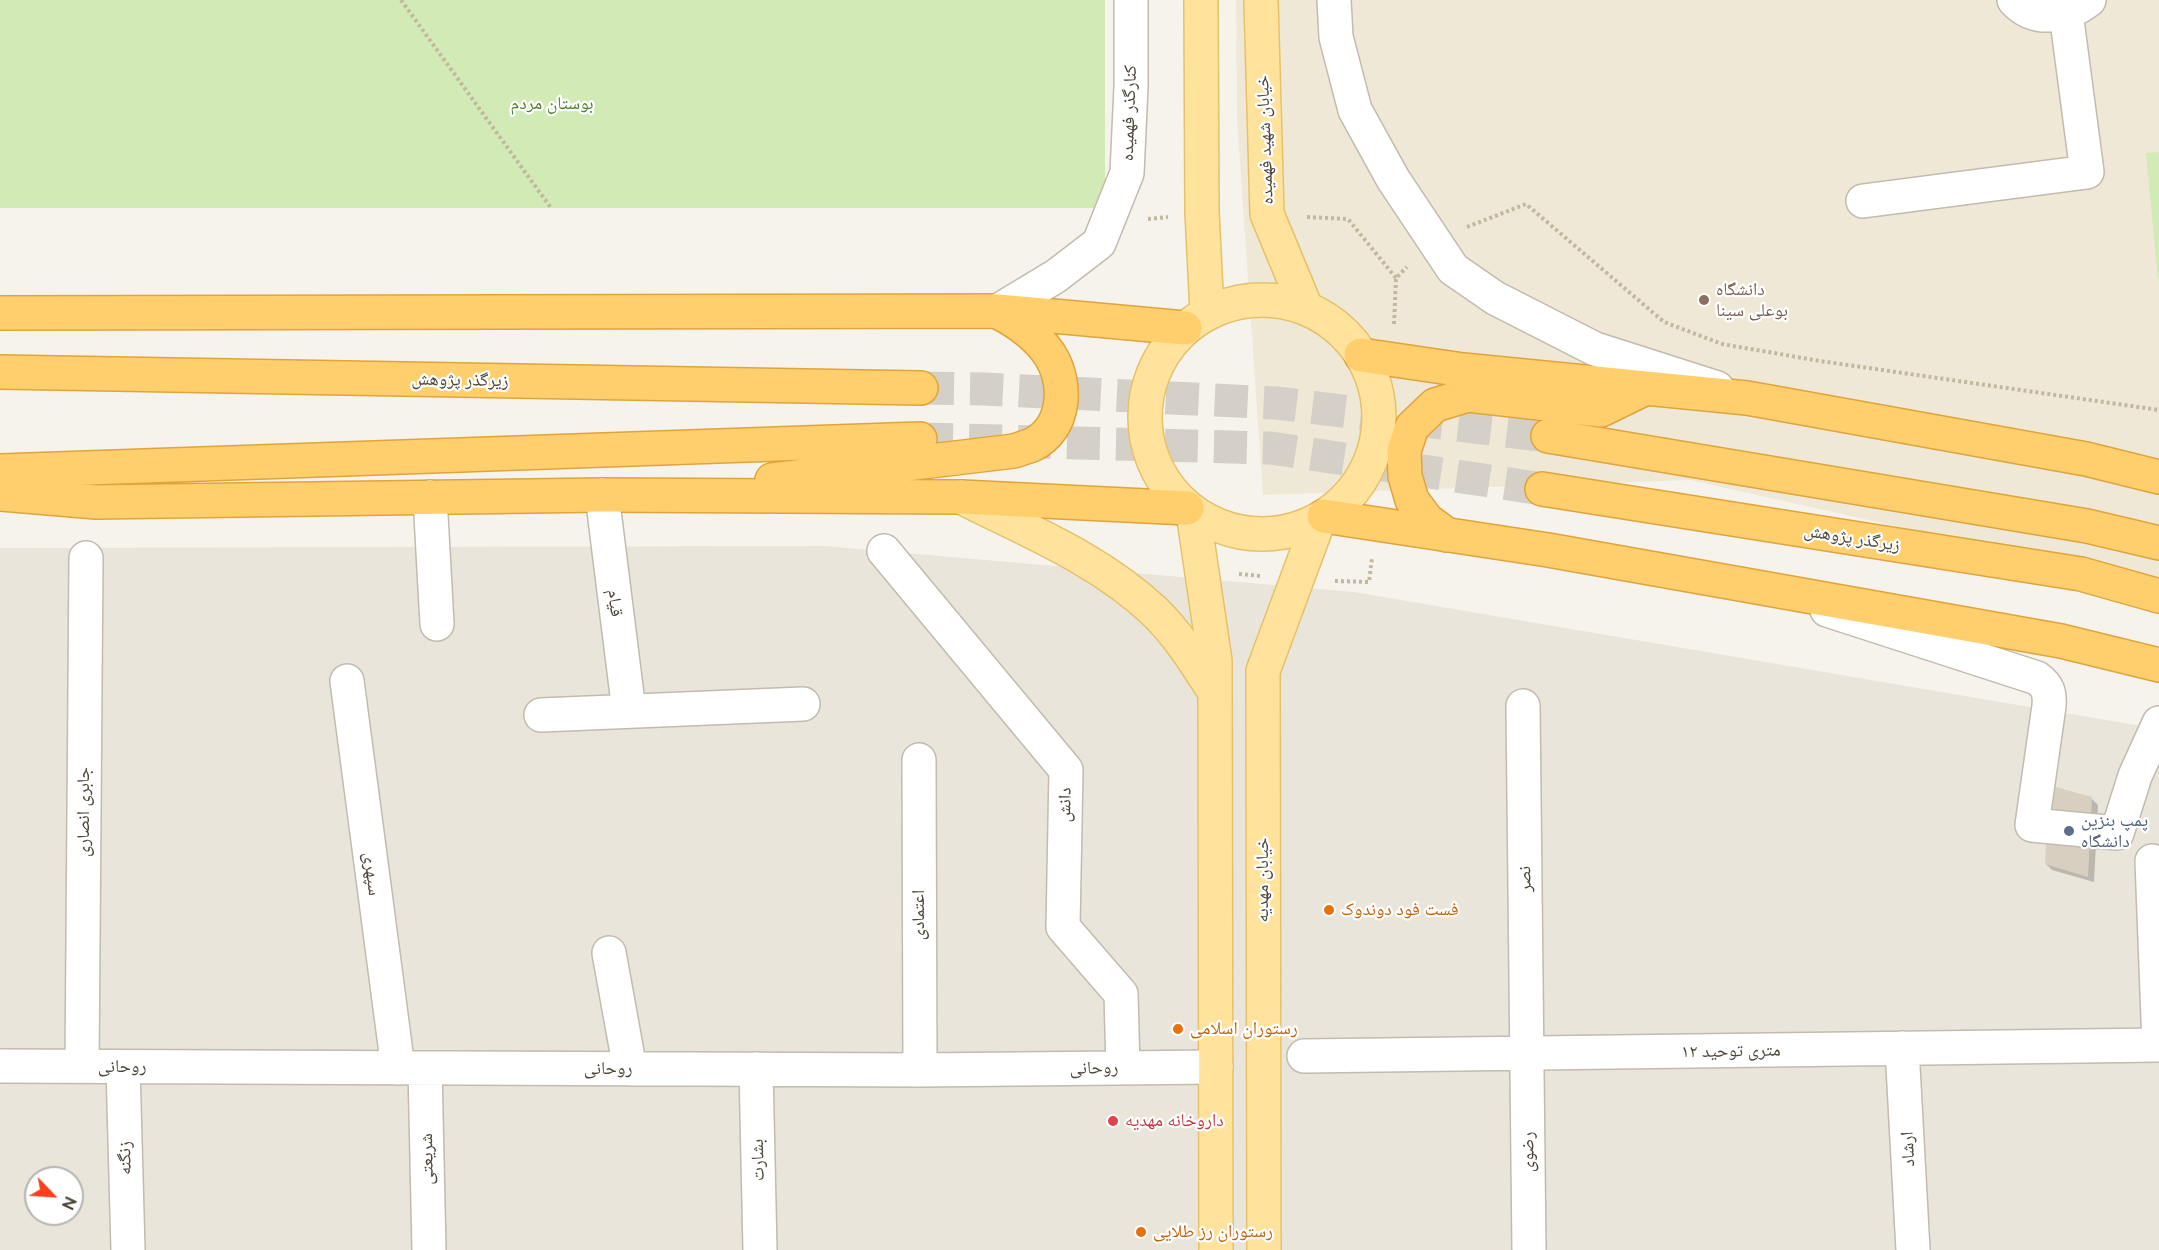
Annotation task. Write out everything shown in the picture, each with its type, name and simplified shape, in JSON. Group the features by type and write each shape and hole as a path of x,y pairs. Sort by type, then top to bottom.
{"highway":[{"path":"676,495 811,474 1014,451 1033,444 1055,422 1062,406 1060,376 1050,355 1035,338 998,311"},
{"path":"0,313 998,311 1196,320"},
{"path":"1361,354 1463,370 1747,398 2086,459 2159,477"},
{"name":"زیرگذر پژوهش","path":"0,372 921,388"},
{"path":"1447,536 1427,520 1412,500 1405,476 1404,451 1412,427 1435,405 1468,395 1601,410 1646,388"},
{"path":"1548,436 2087,526 2159,543"},
{"path":"0,471 920,439"},
{"name":"زیرگذر پژوهش","path":"1542,489 2081,574 2159,596"},
{"path":"0,494 96,502 602,495 962,497 1190,510"},
{"path":"1321,518 1548,550 2061,641 2159,665"}],"main road":[{"path":"1196,320 1202,212 1201,0"},
{"name":"خیابان شهید فهمیده","path":"1261,0 1267,214 1306,308"},
{"path":"1273,300 1306,308 1338,327 1361,354 1376,388 1379,424 1370,461 1352,492 1321,518 1287,531 1255,534 1222,528 1190,510 1163,481 1148,447 1145,410 1152,374 1172,342 1196,320 1239,301 1273,300"},
{"path":"962,497 1069,551 1114,577 1154,611 1173,631 1215,692"},
{"path":"1190,510 1215,661 1216,1250"},
{"name":"خیابان مهدیه","path":"1264,1250 1263,670 1321,518"}],"street":[{"name":"کنارگذر فهمیده","path":"998,311 1056,276 1099,243 1126,173 1131,87 1131,0"},
{"path":"1334,0 1336,37 1355,110 1393,179 1453,269 1495,298 1595,349 1747,398"},
{"path":"1863,201 2087,172 2078,7 2049,16 2033,13 2014,0"},
{"name":"قیام","path":"602,495 629,711"},
{"path":"430,497 436,624"},
{"name":"دانش","path":"884,551 1066,770 1063,927 1121,994 1123,1068"},
{"name":"جابری انصاری","path":"82,1066 86,558"},
{"path":"1754,587 2037,678 2045,684 2050,694 2048,717 2032,825 2117,833 2135,776 2154,733"},
{"name":"سپهری","path":"347,681 411,1068"},
{"path":"542,715 803,704"},
{"name":"نصر","path":"1523,706 1527,1053"},
{"name":"اعتمادی","path":"919,760 920,1070"},
{"path":"2152,861 2159,1045"},
{"path":"609,953 630,1069"},
{"name":"۱۲ متری توحید","path":"1304,1056 2159,1045"},
{"name":"ارشاد","path":"1902,1048 1913,1250"},
{"name":"رضوی","path":"1527,1053 1529,1250"},
{"name":"روحانی","path":"0,1066 920,1070 1216,1067"},
{"name":"زنگنه","path":"123,1067 128,1250"},
{"name":"شریعتی","path":"411,1068 429,1250"},
{"name":"بشارت","path":"756,1069 760,1250"}],"path":[{"path":"401,0 551,208"}],"shaded area":[{"name":"دانشگاه بوعلی سینا","path":"1236,0 2159,0 2159,585 1690,480 1263,495 1237,120"},
{"path":"825,546 1354,592 2159,729 2159,1250 0,1250 0,548"}],"green space":[{"name":"بوستان مردم","path":"0,0 1105,0 1105,208 0,208"},
{"path":"2159,152 2159,279 2158,279 2146,153"}],"building":[{"name":"پمپ بنزین دانشگاه","path":"2049,785 2092,797 2088,877 2045,864"}],"tunnel":[{"path":"921,388 1276,403 1548,436"},
{"path":"920,439 1271,448 1542,489"}],"place":[{"name":"دانشگاه بوعلی سینا","path":"1704,300"},
{"name":"پمپ بنزین دانشگاه","path":"2069,831"},
{"name":"فست فود دوندوک","path":"1329,910"},
{"name":"رستوران اسلامی","path":"1178,1029"},
{"name":"داروخانه مهدیه","path":"1113,1121"},
{"name":"رستوران رز طلایی","path":"1141,1232"}]}
